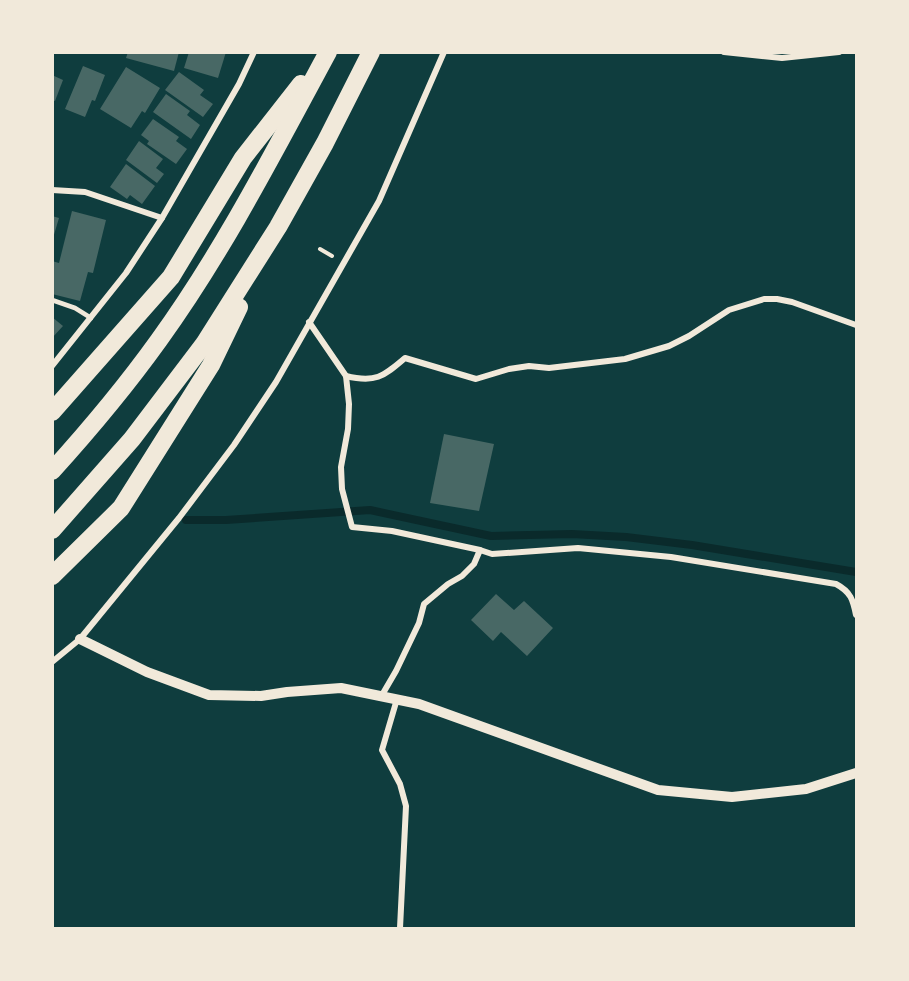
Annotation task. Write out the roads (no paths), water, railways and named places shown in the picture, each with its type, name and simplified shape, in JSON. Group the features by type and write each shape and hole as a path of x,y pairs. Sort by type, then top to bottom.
{"highway":[{"path":"52,412 171,277 243,158 327,52"},
{"path":"52,471 99,418 159,340 219,249 277,148 327,52"},
{"path":"52,530 132,439 204,344 278,227 325,143 371,52"},
{"path":"52,576 121,507 211,365 278,227"}],"street":[{"path":"52,366 126,273 162,218 239,84 254,52"},
{"path":"52,662 80,639 179,518 234,446 276,382 379,201 444,52"},
{"path":"724,52 782,58 839,52"},
{"path":"52,190 85,192 162,218"},
{"path":"346,376 369,380 382,376 405,358 476,379 509,369 529,366 549,368 625,359 669,346 729,310 764,299 777,299 792,303 856,325"},
{"path":"309,322 346,376 349,404 348,429 341,467 342,489 352,526 392,531 492,554 578,548 671,556 836,584 846,589 852,597 856,615"},
{"path":"382,695 419,623 424,604 448,584 462,576 474,564 480,550"},
{"path":"80,639 147,672 209,694 261,696 341,688 382,695 430,708 658,790 732,797 806,789 856,773"},
{"path":"397,699 382,750 404,793 406,806 400,928"}],"lane":[{"path":"52,300 75,308 91,318"}],"waterway":[{"path":"186,520 226,520 370,510 491,536 572,534 626,537 692,545 856,572"}]}
